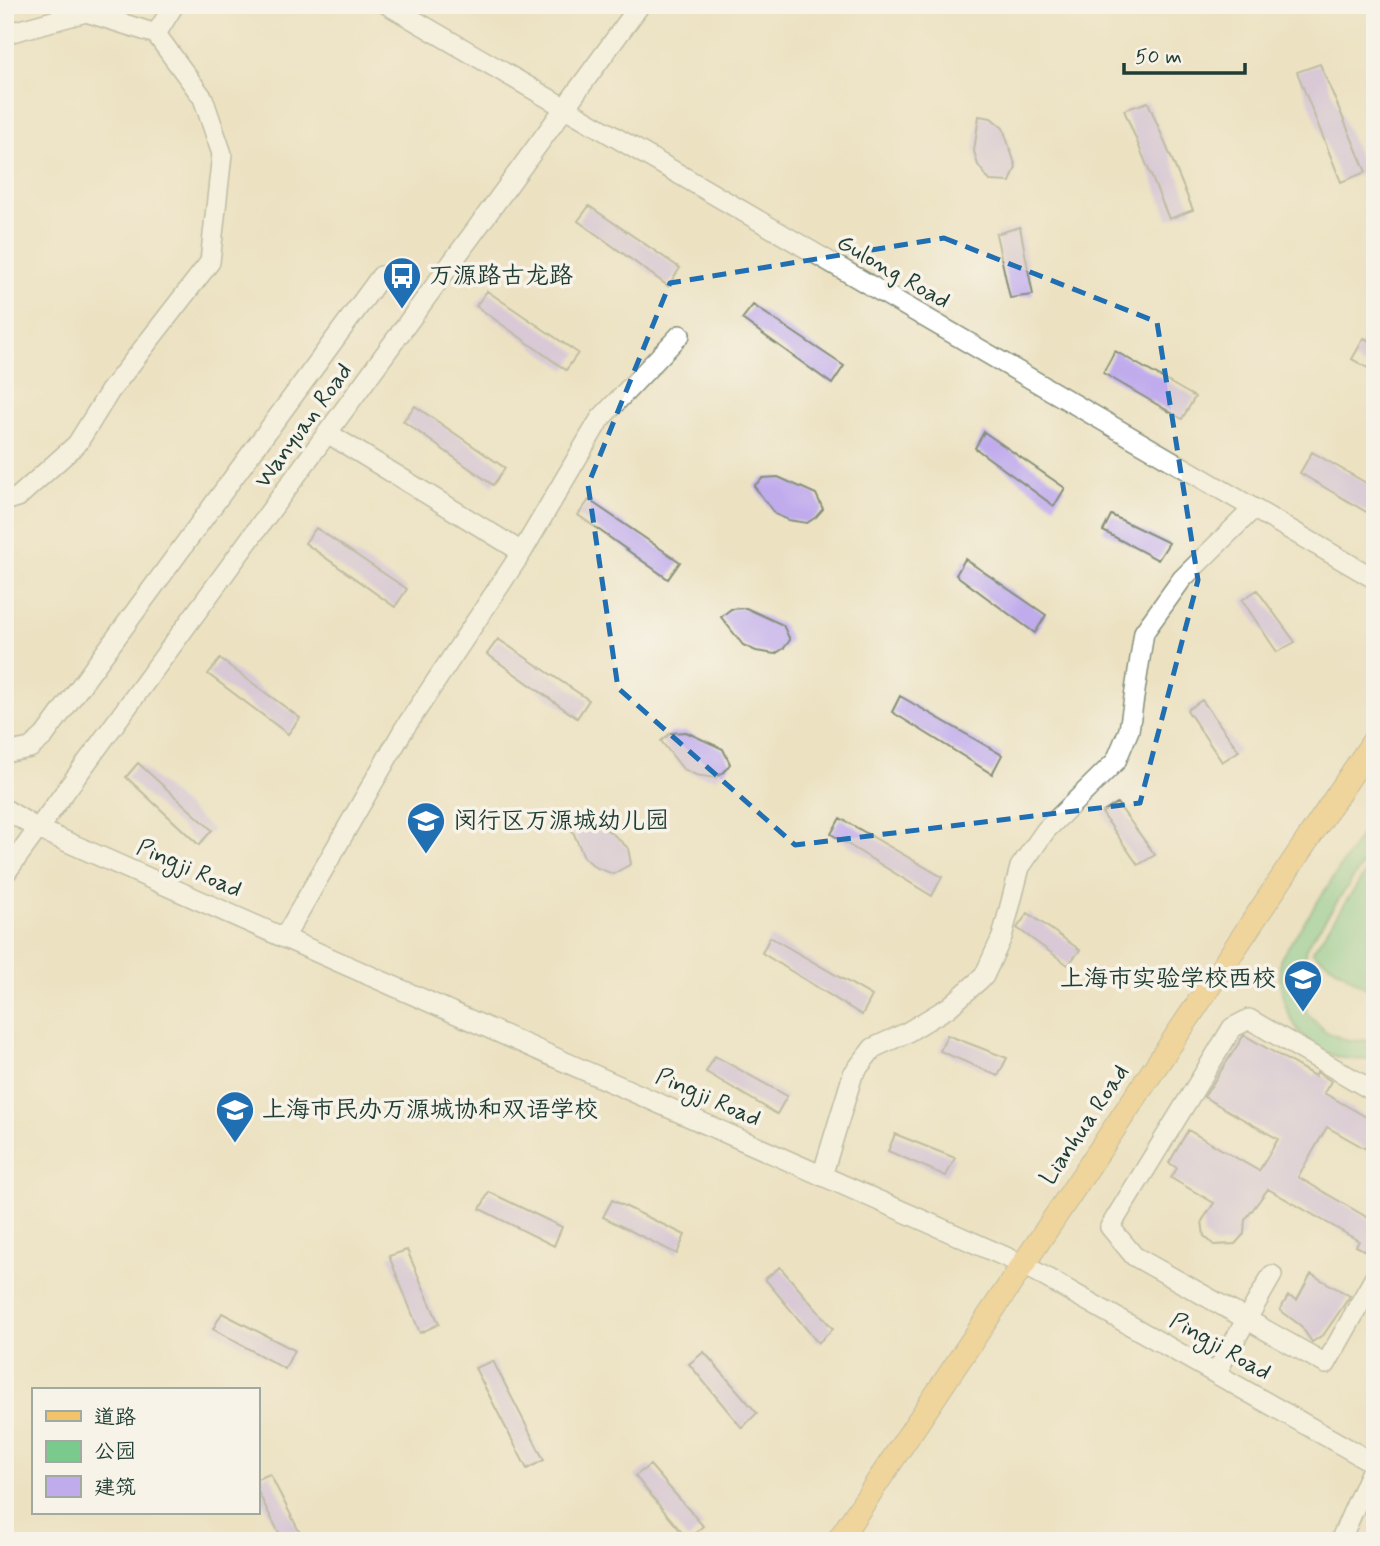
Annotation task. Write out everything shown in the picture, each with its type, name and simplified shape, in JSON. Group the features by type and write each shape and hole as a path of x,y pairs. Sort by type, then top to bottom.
{"main road":[{"name":"Lianhua Road","path":"838,1541 1022,1264 1233,956 1375,739"}],"street":[{"path":"156,34 174,5"},
{"name":"Gulong Road","path":"388,5 1375,579"},
{"name":"Wanyuan Road","path":"5,874 640,5"},
{"path":"5,34 86,12 156,34 204,98 222,154 210,262 110,391 77,444 18,497 5,501"},
{"path":"5,753 30,748 44,736 381,276"},
{"path":"284,938 404,729 522,552 600,419 680,335"},
{"path":"329,434 522,552"},
{"path":"822,1176 853,1074 873,1048 906,1033 949,1007 984,976 1002,937 1020,867 1046,830 1116,761 1129,730 1144,632 1182,579 1254,509"},
{"name":"Pingji Road","path":"5,809 38,829 1022,1264 1374,1464"},
{"path":"1375,1092 1250,1019 1241,1023 1232,1028 1110,1227 1134,1256 1326,1364 1375,1277"},
{"path":"1216,1373 1272,1275"},
{"path":"1340,1541 1374,1464"}],"highlighted area":[{"path":"944,238 1157,322 1198,580 1140,803 795,845 618,688 588,485 670,283"}],"green space":[{"path":"1375,814 1375,846 1307,946 1298,979 1307,1013 1326,1032 1348,1041 1375,1040 1375,1059 1352,1059 1332,1055 1315,1046 1291,1019 1280,981 1280,959"},
{"path":"1375,859 1375,994 1312,952"}],"building":[{"path":"1320,64 1366,172 1341,182 1297,72"},
{"path":"1148,102 1193,210 1169,219 1124,110"},
{"path":"979,116 991,118 1003,128 1016,167 1010,182 990,181 978,165 974,151"},
{"path":"589,206 680,268 668,286 578,221"},
{"path":"1020,227 1033,295 1010,298 996,234"},
{"path":"487,291 578,353 566,370 476,306"},
{"path":"753,305 844,366 832,384 742,319"},
{"path":"1364,338 1375,344 1375,372 1352,359"},
{"path":"1115,351 1195,397 1182,419 1103,373"},
{"path":"415,406 505,468 493,485 403,421"},
{"path":"984,432 1065,488 1054,506 975,448"},
{"path":"1312,452 1375,488 1375,517 1300,473"},
{"path":"778,477 816,494 823,509 807,523 788,520 775,514 754,486 763,478"},
{"path":"589,500 680,562 668,579 578,515"},
{"path":"1111,515 1169,543 1158,560 1103,531"},
{"path":"316,528 407,589 395,607 305,543"},
{"path":"965,559 1046,615 1035,633 956,575"},
{"path":"1257,590 1295,642 1277,652 1242,600"},
{"path":"746,608 783,625 790,640 784,648 775,654 756,651 743,645 721,617 731,609"},
{"path":"498,639 589,700 577,718 487,654"},
{"path":"220,659 300,718 288,734 208,674"},
{"path":"900,696 1002,755 992,774 892,712"},
{"path":"1202,700 1239,751 1222,762 1187,710"},
{"path":"686,732 723,749 730,764 724,772 715,778 696,775 683,769 661,741 671,733"},
{"path":"138,763 212,830 199,845 126,777"},
{"path":"1117,803 1155,855 1138,865 1102,813"},
{"path":"840,818 942,877 932,896 831,834"},
{"path":"580,820 595,822 613,834 628,848 631,864 613,874 595,867 584,857 570,825"},
{"path":"1028,913 1080,950 1068,965 1017,928"},
{"path":"770,937 872,996 862,1015 762,953"},
{"path":"947,1035 1007,1058 998,1076 940,1051"},
{"path":"1244,1035 1315,1076 1317,1072 1331,1081 1324,1093 1375,1122 1375,1154 1327,1127 1298,1177 1375,1222 1375,1256 1356,1246 1359,1241 1268,1189 1245,1220 1244,1234 1235,1244 1214,1245 1204,1236 1202,1221 1214,1203 1171,1178 1177,1168 1169,1163 1188,1130 1259,1171 1278,1139 1204,1097"},
{"path":"715,1056 787,1096 777,1114 706,1072"},
{"path":"895,1134 955,1158 946,1176 888,1151"},
{"path":"489,1192 562,1227 554,1246 480,1209"},
{"path":"612,1200 685,1235 677,1254 603,1217"},
{"path":"407,1250 439,1324 420,1333 389,1256"},
{"path":"780,1267 833,1329 818,1343 765,1279"},
{"path":"1311,1274 1350,1296 1324,1334 1312,1342 1301,1326 1280,1310 1288,1296 1297,1300"},
{"path":"222,1313 294,1350 285,1369 213,1329"},
{"path":"704,1352 757,1413 742,1428 689,1364"},
{"path":"493,1361 544,1460 527,1469 475,1368"},
{"path":"650,1465 703,1526 688,1540 635,1476"},
{"path":"270,1474 304,1541 283,1541 259,1494 259,1478"}],"place":[{"name":"万源路古龙路","path":"402,310"},
{"name":"闵行区万源城幼儿园","path":"426,855"},
{"name":"上海市实验学校西校","path":"1303,1013"},
{"name":"上海市民办万源城协和双语学校","path":"235,1144"}]}
